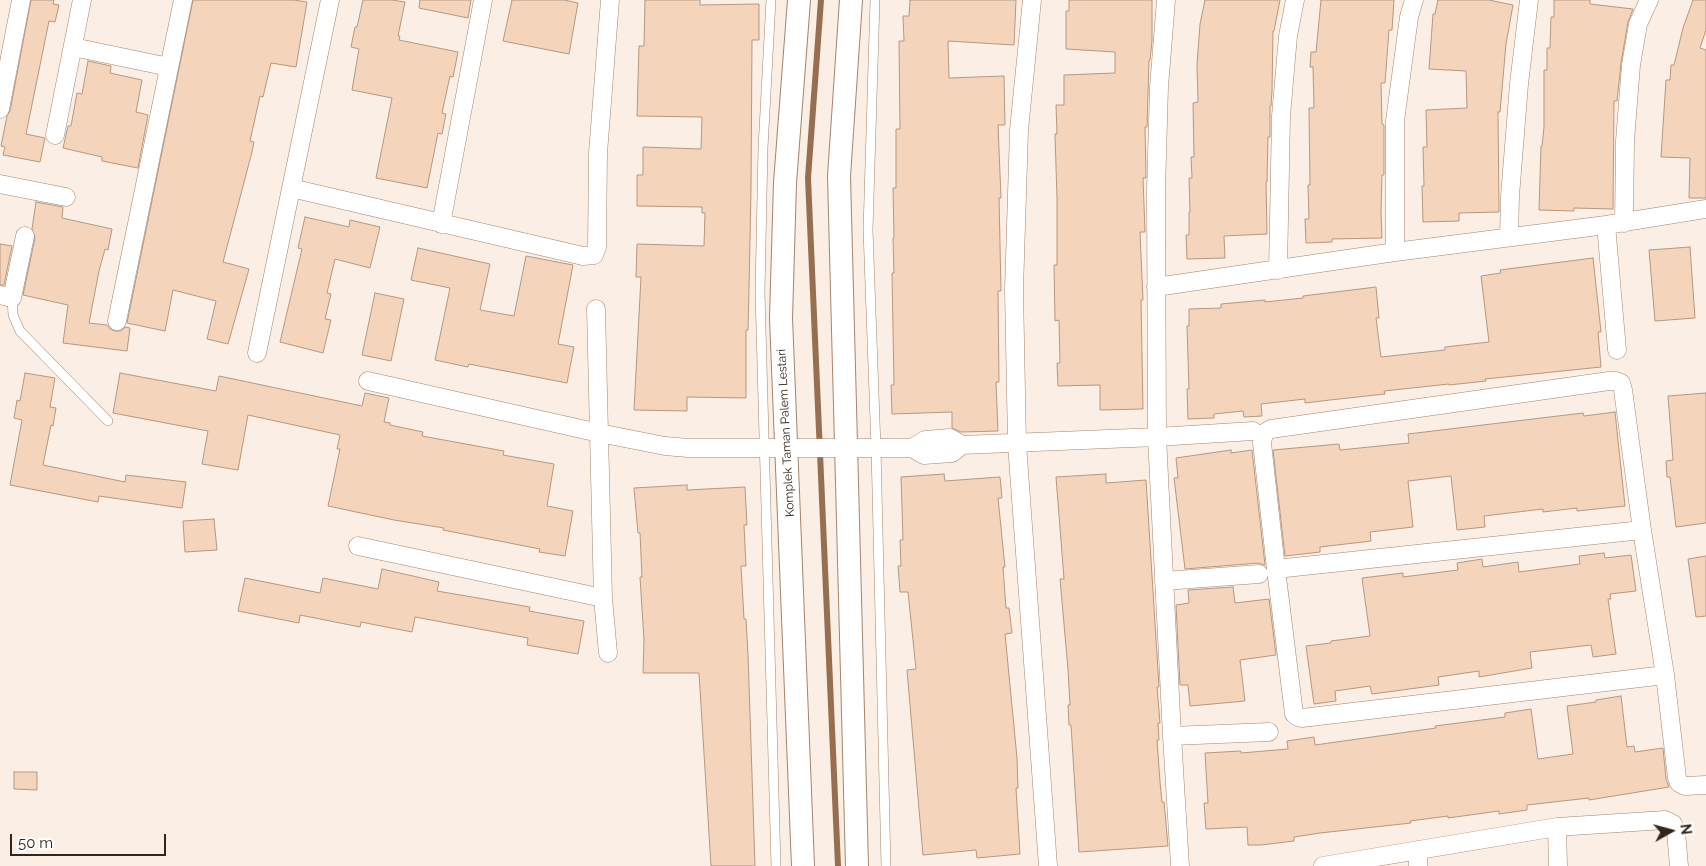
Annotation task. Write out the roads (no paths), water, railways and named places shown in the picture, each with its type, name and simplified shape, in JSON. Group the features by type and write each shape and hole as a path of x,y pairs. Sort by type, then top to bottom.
{"street":[{"path":"0,109 18,0"},
{"path":"55,135 82,0"},
{"path":"117,321 183,0"},
{"path":"257,353 330,0"},
{"path":"441,224 483,0"},
{"path":"291,188 583,256 594,255 597,246 598,153 610,0"},
{"name":"Komplek Taman Palem Lestari","path":"799,0 785,183 781,318 796,448 803,866"},
{"path":"851,0 839,176 839,448 856,866"},
{"path":"1032,0 1019,130 1014,290 1017,444 1048,866"},
{"path":"1166,0 1159,87 1156,191 1157,437 1180,866"},
{"path":"1278,270 1281,116 1288,36 1295,0"},
{"path":"1395,252 1396,121 1409,17 1414,0"},
{"path":"1509,237 1510,196 1519,84 1529,0"},
{"path":"1624,222 1625,141 1632,65 1638,24 1649,0"},
{"path":"73,47 169,67"},
{"path":"0,184 66,197"},
{"path":"1156,287 1395,252 1606,225 1706,208"},
{"path":"1606,225 1617,350"},
{"path":"6,297 26,236"},
{"path":"596,309 603,598 608,653"},
{"path":"368,380 599,433 673,447 912,448 925,440 950,438 962,445 1017,444 1253,431"},
{"path":"1665,676 1300,718 1294,714 1262,443 1264,433 1267,431 1610,380 1621,383 1665,676 1677,778 1679,784 1685,786 1706,785"},
{"path":"1276,569 1642,530"},
{"path":"358,546 603,598"},
{"path":"1164,581 1259,574"},
{"path":"1172,736 1269,732"},
{"path":"1323,866 1418,858 1557,827 1664,820 1673,824 1676,832 1679,866"},
{"path":"1557,827 1558,866"}],"lane":[{"path":"771,0 763,148 760,282 776,866"},
{"path":"875,0 868,230 876,448 886,866"},
{"path":"6,297 20,330 108,421"}],"waterway":[{"path":"821,0 808,178 838,866"}]}
